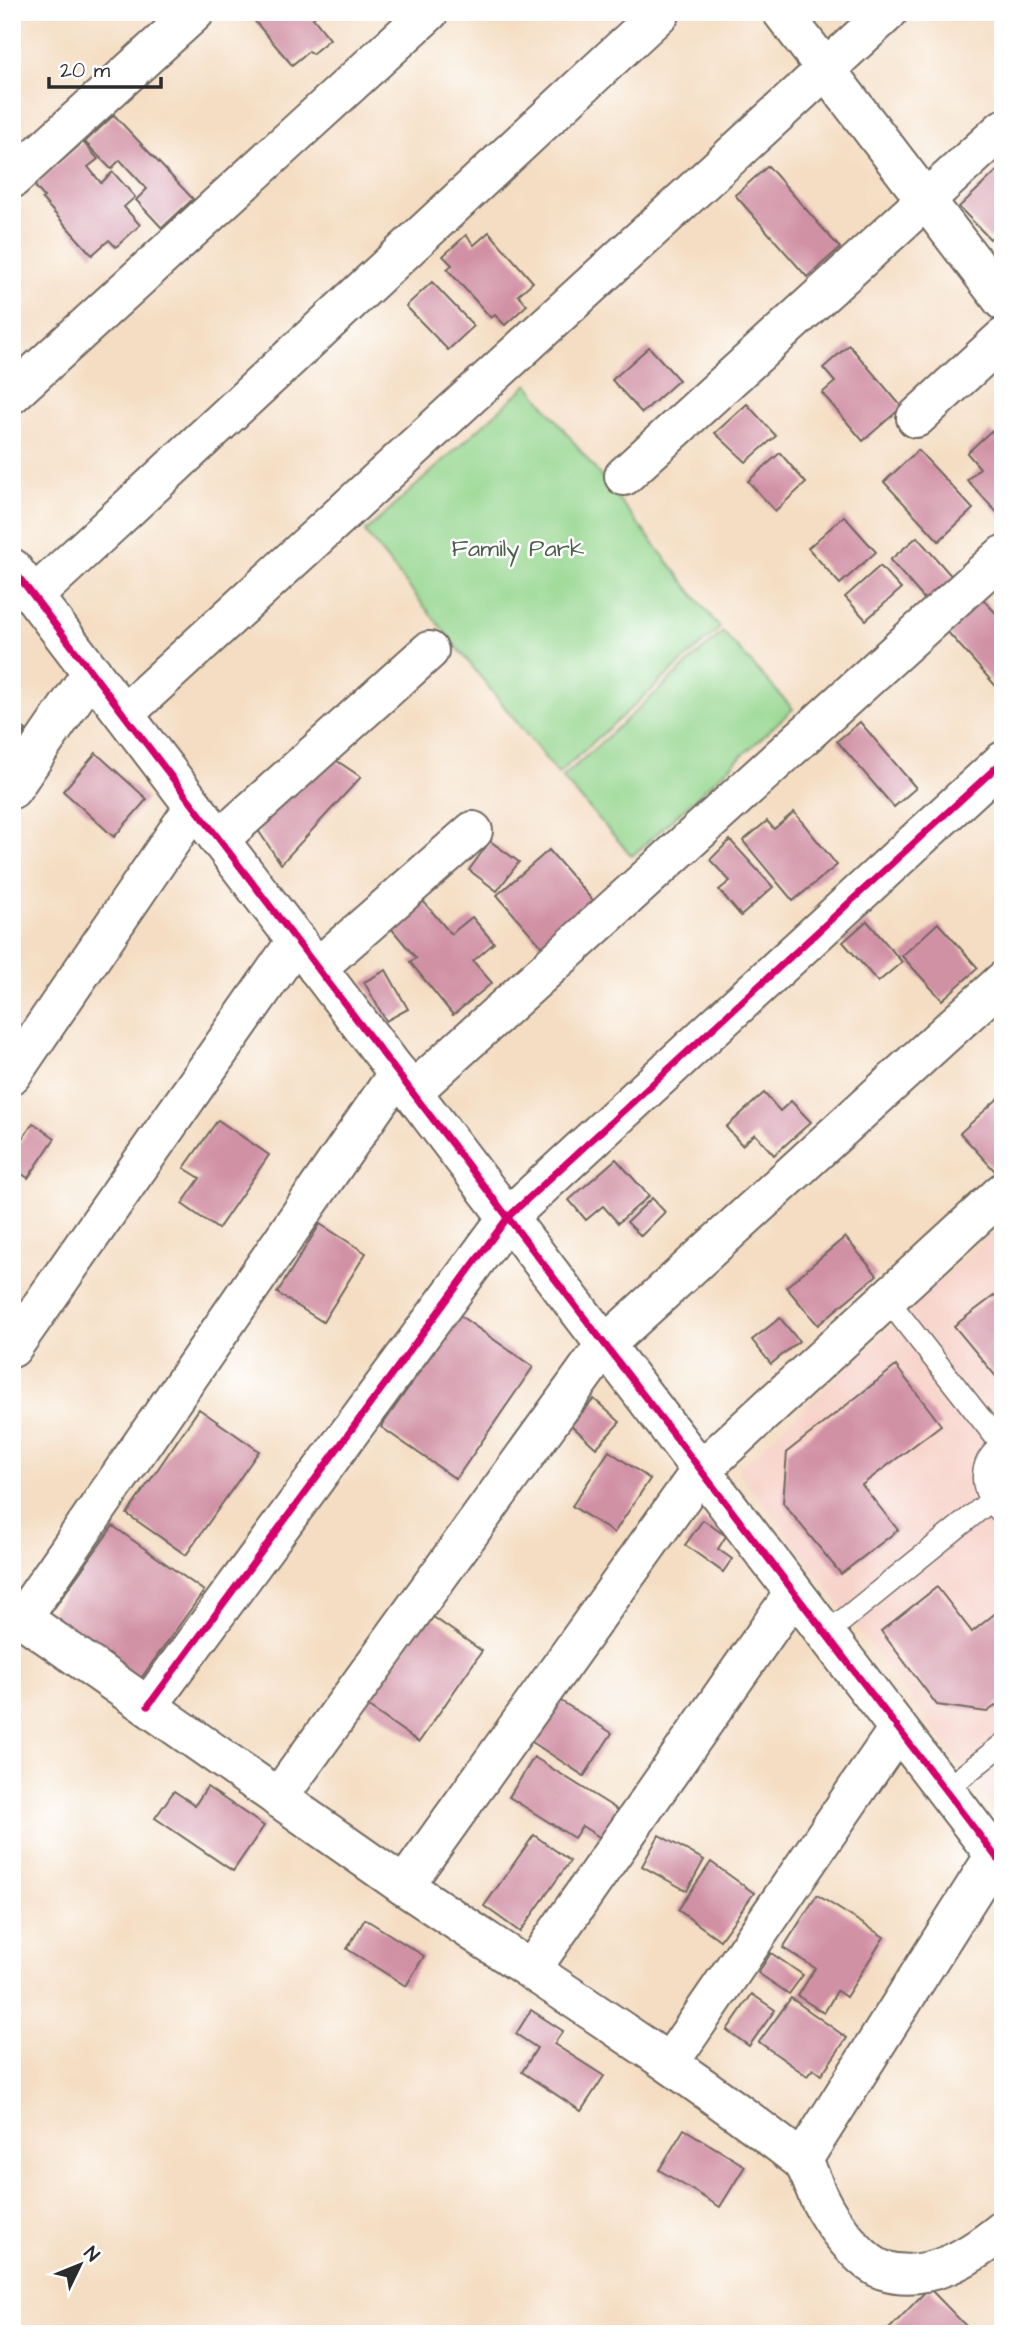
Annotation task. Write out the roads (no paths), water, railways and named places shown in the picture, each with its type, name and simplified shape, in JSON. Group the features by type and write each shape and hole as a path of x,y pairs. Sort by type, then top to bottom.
{"street":[{"path":"12,179 195,12"},
{"path":"12,394 429,12"},
{"path":"661,12 23,582 999,1861 802,2161"},
{"path":"782,12 1003,301"},
{"path":"124,714 888,12"},
{"path":"624,476 1003,129"},
{"path":"916,418 1003,338"},
{"path":"1003,555 405,1083 17,1615 404,1886 670,2062 802,2161 820,2201 842,2237 881,2270 923,2274 974,2253 1003,2230"},
{"path":"219,840 429,651"},
{"path":"12,789 92,672"},
{"path":"148,1706 508,1217 1003,761"},
{"path":"12,1074 194,807"},
{"path":"12,1348 307,954 473,831"},
{"path":"278,1798 605,1345 1003,981"},
{"path":"404,1886 701,1470 1003,1192"},
{"path":"531,1970 794,1592"},
{"path":"670,2062 898,1729"}],"lane":[{"path":"826,1634 996,1508 983,1487 983,1471 989,1455 1002,1444 887,1299"},
{"path":"944,1790 1003,1744"}],"park label":[{"name":"Family Park","path":"518,549"}]}
